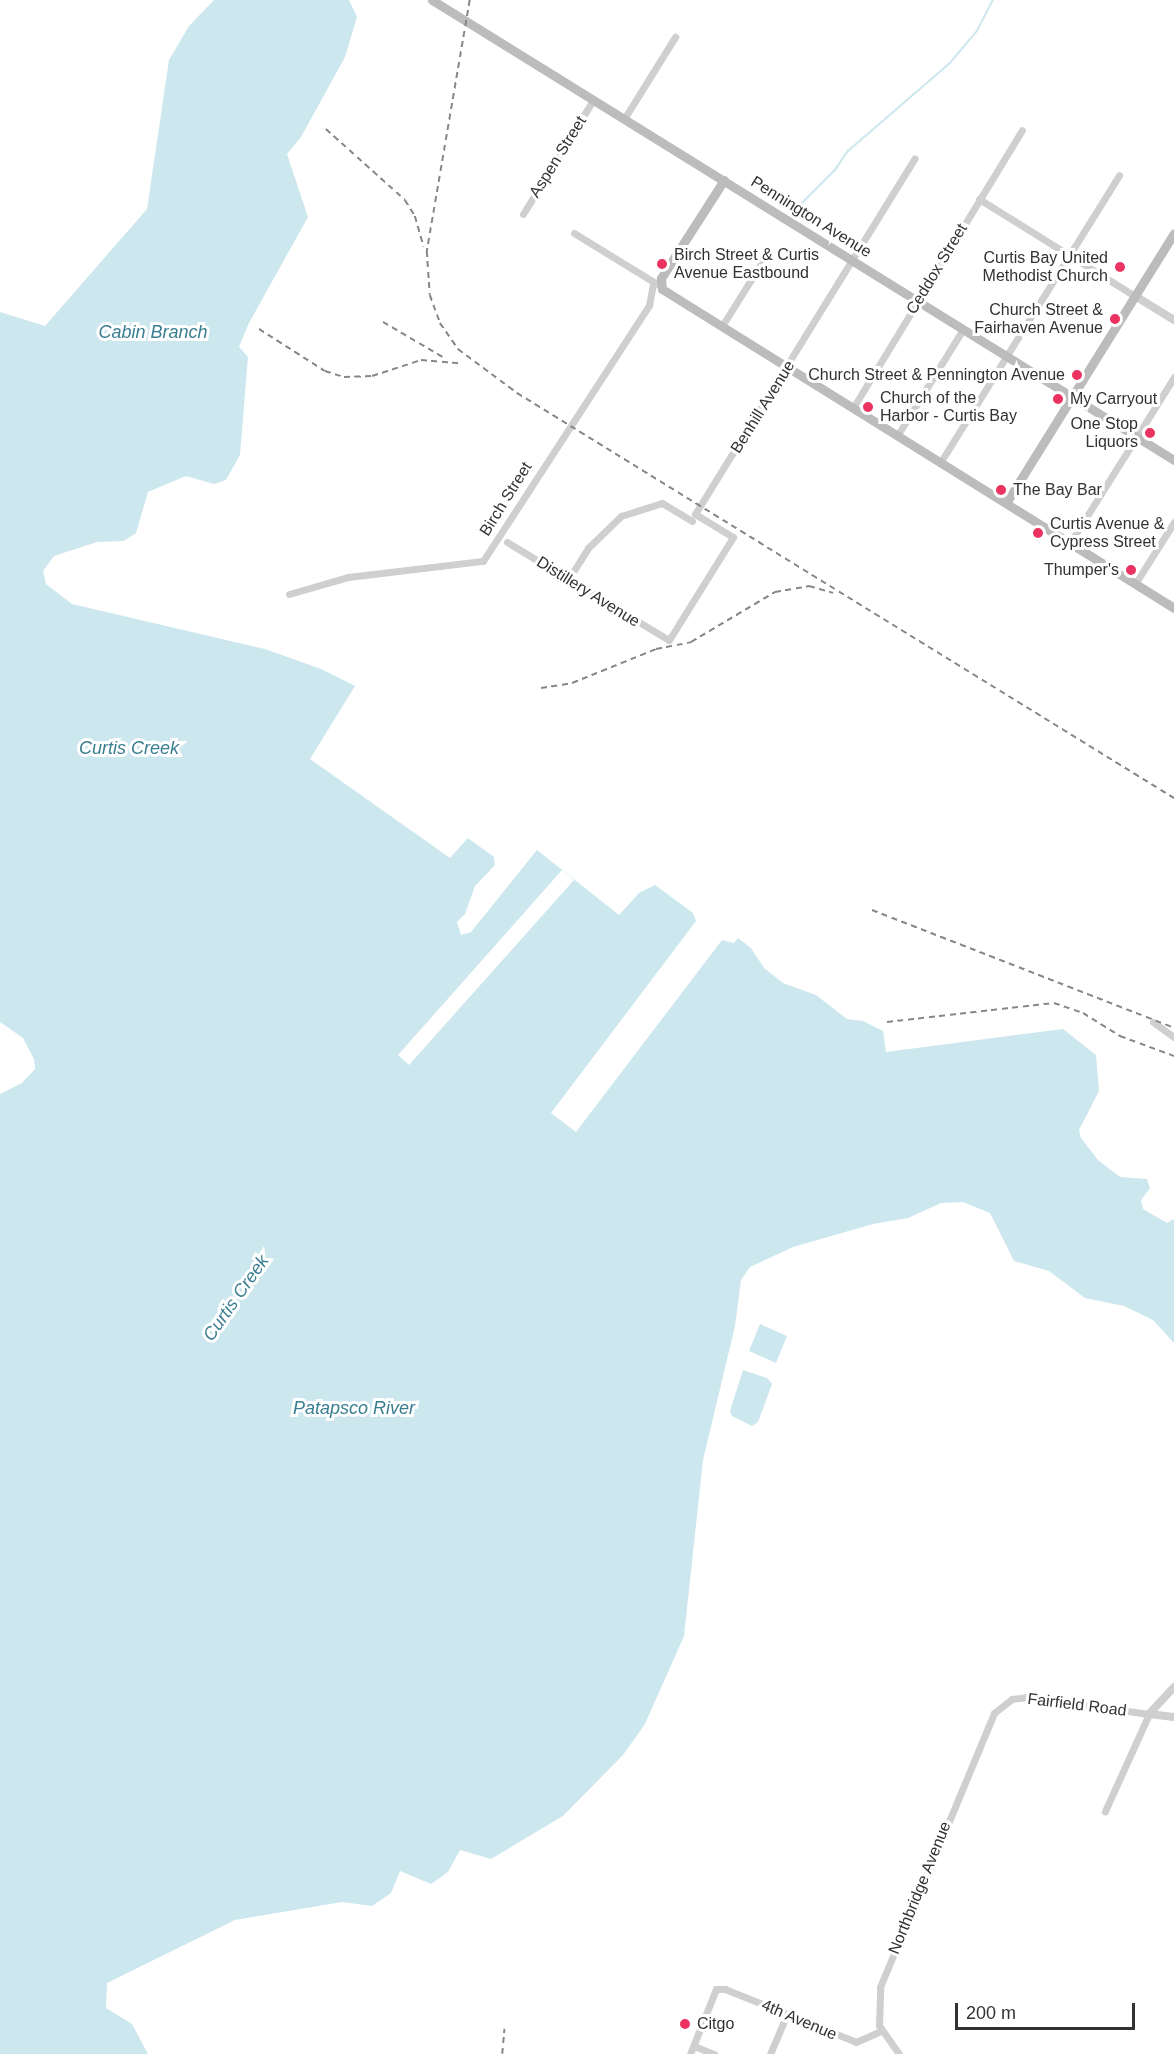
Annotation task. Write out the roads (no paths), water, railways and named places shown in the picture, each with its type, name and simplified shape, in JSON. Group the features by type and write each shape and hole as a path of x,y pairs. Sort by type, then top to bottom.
{"main road":[{"name":"Pennington Avenue","path":"432,0 1174,460"},
{"name":"Birch Street","path":"657,284 724,180"},
{"path":"712,197 726,187 803,230"},
{"path":"1006,503 1174,232"},
{"path":"657,284 666,292 787,368 1174,608"}],"street":[{"path":"624,119 675,37"},
{"name":"Aspen Street","path":"523,214 593,99"},
{"name":"Ceddox Street","path":"853,408 1022,130"},
{"name":"Benhill Avenue","path":"669,639 733,537 695,514 854,261 915,158"},
{"path":"940,463 1119,175"},
{"path":"979,199 1174,320"},
{"path":"574,233 657,284"},
{"path":"722,326 767,254"},
{"name":"Birch Street","path":"289,594 348,577 483,561 649,305 657,284"},
{"path":"897,436 963,329"},
{"path":"1070,543 1174,377"},
{"path":"568,580 598,536 630,512 662,503 692,521"},
{"path":"1135,584 1174,522"},
{"name":"Distillery Avenue","path":"507,542 669,639"},
{"path":"1153,1022 1174,1037"},
{"path":"1105,1811 1149,1714 1174,1687"},
{"name":"Fairfield Road","path":"988,1722 1005,1703 1029,1697 1174,1717"},
{"name":"Northbridge Avenue","path":"881,2031 877,2009 880,1987 988,1722"},
{"name":"4th Avenue","path":"694,2046 716,1989 725,1989 856,2042 881,2031"},
{"path":"770,2054 787,2014"},
{"path":"881,2031 899,2054"},
{"path":"690,2054 694,2046 714,2054"}],"water":[{"name":"Patapsco River","path":"214,0 349,0 357,17 345,57 301,137 287,154 308,217 249,323 239,347 248,357 240,455 226,480 214,484 186,476 148,492 136,533 124,541 97,542 54,556 43,571 46,584 72,604 265,649 321,669 355,686 310,759 450,858 468,838 494,857 495,865 475,886 465,914 457,922 461,935 471,932 537,850 619,915 639,893 655,885 693,913 696,921 551,1113 576,1132 722,940 734,943 738,938 751,948 764,968 783,983 816,995 847,1019 863,1021 883,1031 886,1052 1063,1029 1096,1055 1099,1091 1079,1130 1081,1138 1098,1160 1120,1177 1147,1179 1150,1188 1141,1200 1143,1209 1167,1223 1174,1219 1174,1343 1153,1320 1124,1306 1085,1298 1049,1271 1014,1261 990,1213 963,1202 941,1203 908,1218 873,1224 793,1247 750,1267 741,1280 735,1326 703,1460 684,1636 645,1724 623,1755 563,1816 491,1859 460,1850 448,1872 431,1884 400,1871 391,1893 372,1906 342,1902 235,1920 107,1983 106,2008 132,2024 148,2054 0,2054 0,1094 22,1083 35,1069 34,1059 23,1038 0,1022 0,312 45,326 147,209 169,60 189,26"},
{"path":"760,1324 787,1336 776,1363 749,1351"},
{"path":"743,1370 767,1378 772,1384 758,1422 752,1426 732,1416 730,1411"}],"waterway":[{"path":"795,210 835,170 848,151 950,63 977,31 993,0"}],"railway":[{"path":"470,0 427,251 430,295 440,323 458,349 517,393 1174,798"},
{"path":"326,129 405,200 415,216 424,247"},
{"path":"383,322 443,357"},
{"path":"259,329 325,371 344,377 372,376 421,360 459,363"},
{"path":"541,688 572,683 656,649 691,642 775,592 809,586 833,593"},
{"path":"872,910 1174,1028"},
{"path":"887,1022 1054,1003 1083,1013 1120,1036 1174,1056"},
{"path":"502,2054 504,2029"}],"place":[{"name":"Birch Street & Curtis Avenue Eastbound","path":"662,264"},
{"name":"Curtis Bay United Methodist Church","path":"1120,267"},
{"name":"Church Street & Fairhaven Avenue","path":"1115,319"},
{"name":"Church Street & Pennington Avenue","path":"1077,375"},
{"name":"My Carryout","path":"1058,399"},
{"name":"Church of the Harbor - Curtis Bay","path":"868,407"},
{"name":"One Stop Liquors","path":"1150,433"},
{"name":"The Bay Bar","path":"1001,490"},
{"name":"Curtis Avenue & Cypress Street","path":"1038,533"},
{"name":"Thumper's","path":"1131,570"},
{"name":"Citgo","path":"685,2024"}],"water label":[{"name":"Cabin Branch","path":"153,332"},
{"name":"Curtis Creek","path":"129,748"},
{"name":"Curtis Creek","path":"236,1298"}]}
